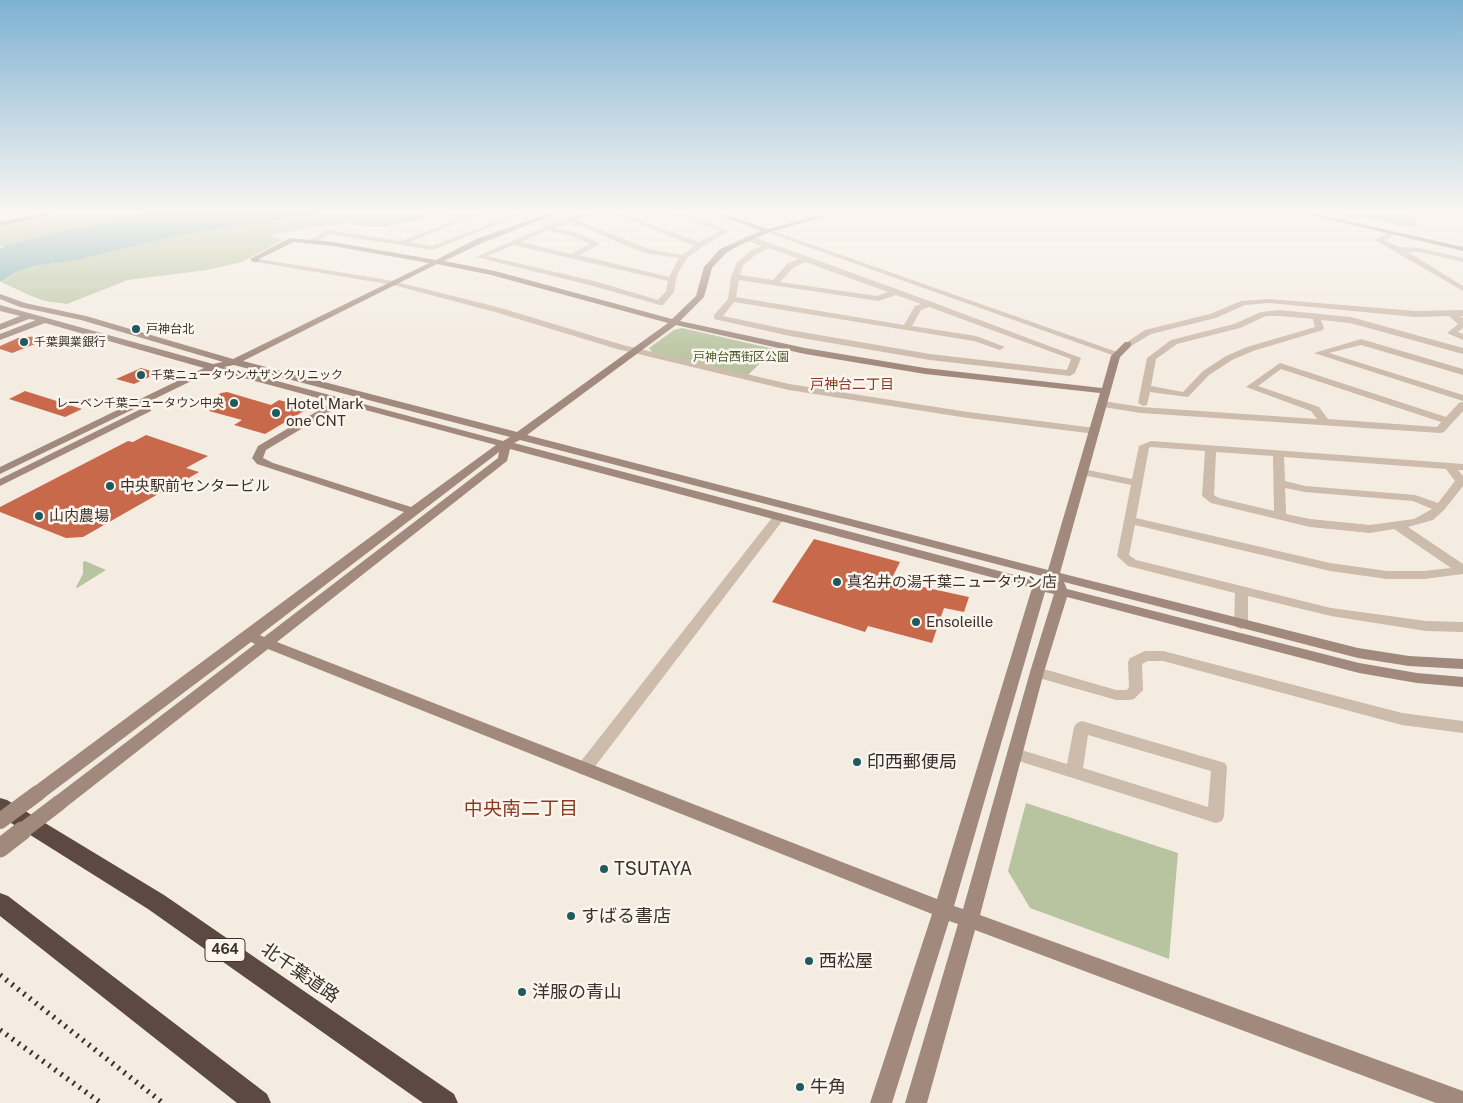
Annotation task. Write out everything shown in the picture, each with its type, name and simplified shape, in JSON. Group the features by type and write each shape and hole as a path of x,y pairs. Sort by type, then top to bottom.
{"highway":[{"name":"北千葉道路","path":"0,806 156,902 445,1103"},
{"path":"0,903 258,1103"}],"street":[{"path":"265,261 393,283 498,310 636,351 789,387 968,415 1095,431"},
{"path":"0,471 224,366 436,261"},
{"path":"439,261 521,280 674,322 776,345 925,371 1107,391"},
{"path":"499,261 660,303 670,292 676,268 681,261"},
{"path":"599,261 672,280"},
{"path":"0,848 59,803 413,511 487,454 520,436 691,308 700,297 704,288 704,275 712,261"},
{"path":"742,261 737,269 732,299 717,317 790,333 930,357 997,365 1070,373 1076,358 812,261"},
{"path":"775,283 790,266 800,261"},
{"path":"1417,261 1463,289"},
{"path":"836,270 858,262 1118,354"},
{"path":"521,280 539,271"},
{"path":"735,277 878,300 896,292"},
{"path":"0,296 24,305 61,313 224,366 343,400 779,517 1358,653 1409,661 1463,664"},
{"path":"732,299 976,339 1000,348 1020,338"},
{"path":"881,1103 1047,579 1083,472 1118,354 1128,344 1148,332 1213,316 1244,303 1270,301 1378,312 1416,314 1463,313"},
{"path":"907,327 918,308 928,304"},
{"path":"4,309 41,321 520,436 1047,579 1062,591 1248,641 1359,668 1417,678 1463,682"},
{"path":"0,326 44,310"},
{"path":"979,323 1001,312"},
{"path":"0,337 61,313"},
{"path":"1143,403 1152,358 1174,342 1237,326 1264,314 1280,313 1351,320 1463,351"},
{"path":"1450,313 1459,318 1463,324 1451,334 1463,337"},
{"path":"1146,388 1185,395 1206,373 1229,358 1250,349 1320,328 1316,316"},
{"path":"776,345 790,333"},
{"path":"1463,372 1361,342 1320,353 1463,398"},
{"path":"997,365 1000,348"},
{"path":"925,371 930,357"},
{"path":"0,483 224,366"},
{"path":"1325,422 1315,409 1251,387 1280,366 1448,421"},
{"path":"343,400 262,448 257,458 269,465 413,511"},
{"path":"1104,404 1141,410 1440,430 1463,405"},
{"path":"1463,467 1151,444 1144,446 1123,556 1132,563 1331,612 1426,626 1463,627"},
{"path":"0,821 257,639 504,459 506,445"},
{"path":"1211,448 1208,496 1214,501 1310,523 1342,527 1370,529 1398,526 1429,517 1440,508 1461,481 1449,466"},
{"path":"1278,454 1280,516"},
{"path":"1083,472 1137,483"},
{"path":"1279,484 1305,489 1415,498 1440,508"},
{"path":"584,769 779,517"},
{"path":"1131,520 1330,567 1387,575 1424,575 1463,570"},
{"path":"1398,526 1463,570"},
{"path":"916,1103 969,920 1037,672 1062,591"},
{"path":"1241,624 1242,591"},
{"path":"257,639 969,920 1463,1102"},
{"path":"1037,672 1116,695 1129,695 1136,690 1135,662 1145,656 1163,656 1402,719 1463,727"},
{"path":"1015,754 1216,816 1219,766 1082,727 1074,772"}],"green space":[{"path":"66,261 243,261 207,270 128,280 67,304 45,301 1,282 16,272 34,266"},
{"name":"戸神台西街区公園","path":"682,328 774,349 748,375 652,352 649,348 674,330"},
{"path":"85,561 106,570 77,588 83,574 83,562"},
{"path":"1026,803 1178,853 1169,959 1030,908 1008,871"}],"water":[{"path":"0,261 66,261 34,266 16,272 0,282"}],"building":[{"name":"千葉興業銀行","path":"47,335 48,339 12,353 0,349 0,346 18,338"},
{"name":"千葉ニュータウンサザンクリニック","path":"141,368 158,373 134,384 116,379"},
{"path":"25,391 82,409 65,417 9,399"},
{"path":"227,392 271,405 279,400 309,408 265,434 234,425 242,420 209,411 215,407 202,404 221,393"},
{"name":"中央駅前センタービル","path":"146,435 208,456 186,468 199,472 183,483 171,490 167,489 83,537 66,538 0,512 0,507 128,441 133,442"},
{"name":"真名井の湯千葉ニュータウン店","path":"814,539 900,562 891,580 969,597 964,612 944,608 932,643 868,626 865,632 772,602"}],"railway":[{"path":"0,975 163,1103"},
{"path":"0,1030 101,1103"}],"place":[{"name":"戸神台北","path":"136,329"},
{"name":"千葉興業銀行","path":"24,342"},
{"name":"千葉ニュータウンサザンクリニック","path":"141,375"},
{"name":"レーベン千葉ニュータウン中央","path":"234,403"},
{"name":"Hotel Mark one CNT","path":"276,413"},
{"name":"中央駅前センタービル","path":"110,486"},
{"name":"山内農場","path":"39,516"},
{"name":"真名井の湯千葉ニュータウン店","path":"837,582"},
{"name":"Ensoleille","path":"916,622"},
{"name":"印西郵便局","path":"857,762"},
{"name":"TSUTAYA","path":"604,869"},
{"name":"すばる書店","path":"571,916"},
{"name":"西松屋","path":"809,961"},
{"name":"洋服の青山","path":"522,992"},
{"name":"牛角","path":"800,1087"}],"district":[{"name":"戸神台二丁目","path":"852,385"},
{"name":"中央南二丁目","path":"521,809"}]}
